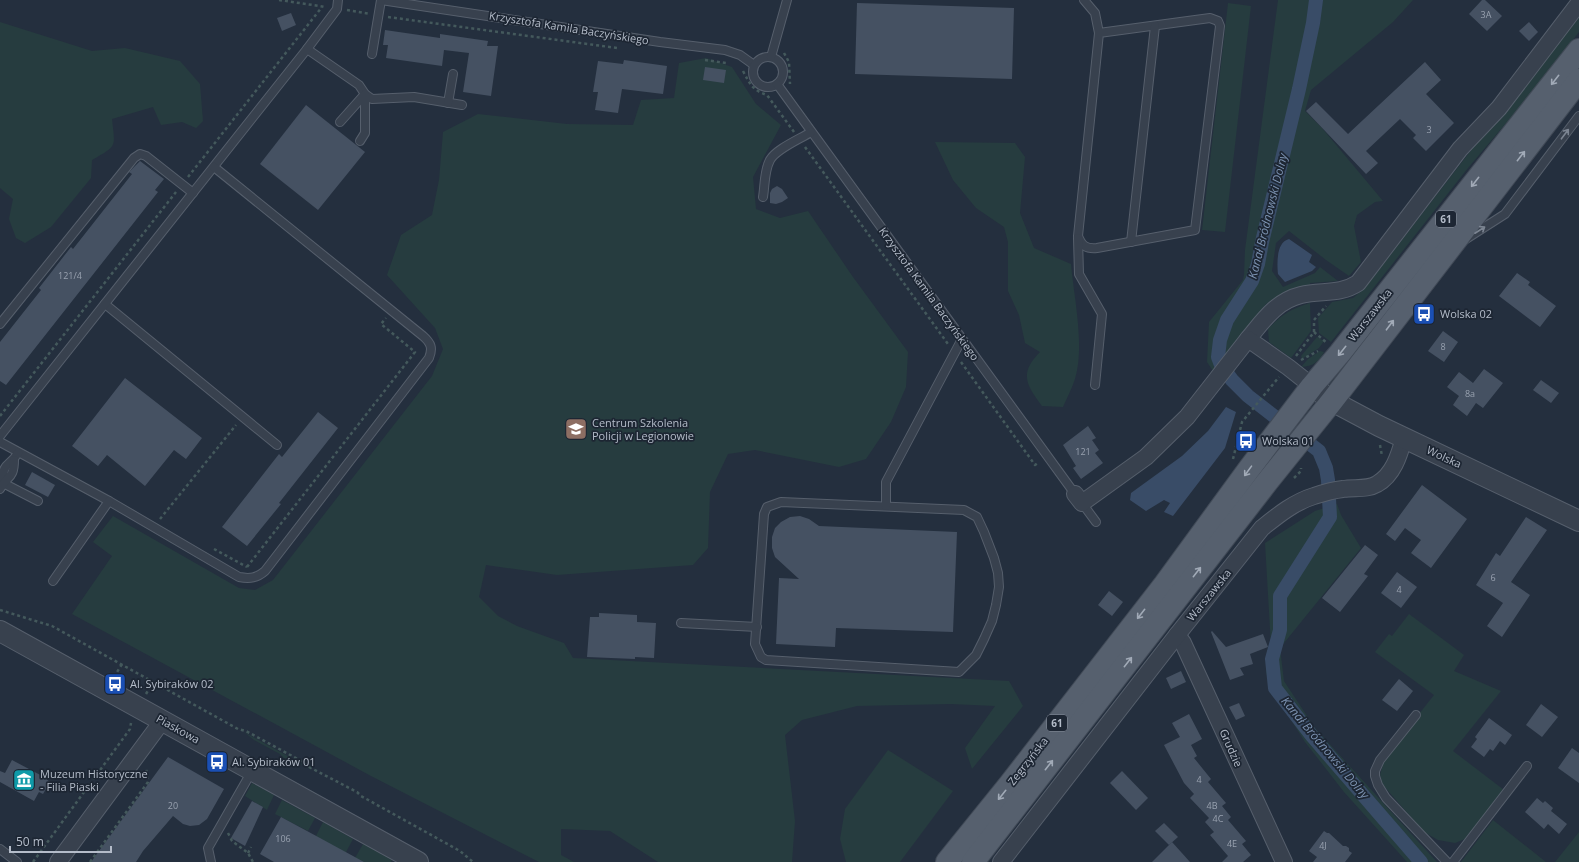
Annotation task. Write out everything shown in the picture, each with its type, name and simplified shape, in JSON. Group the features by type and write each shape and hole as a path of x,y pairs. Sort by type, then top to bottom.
{"main road":[{"name":"Warszawska","path":"1170,593 1271,440 1312,386 1340,353 1579,50"},
{"name":"Warszawska","path":"1170,593 1315,423 1579,80"},
{"name":"Zegrzyńska","path":"947,862 1010,784 1170,593"},
{"name":"Zegrzyńska","path":"973,862 1170,593"}],"street":[{"path":"1078,499 1151,452 1187,417 1268,315 1283,302 1300,295 1339,291 1350,288 1358,283 1460,150 1499,108 1579,3"},
{"path":"1243,345 1288,367 1312,386"},
{"name":"Wolska","path":"1312,386 1332,401 1404,438 1579,521"},
{"name":"Warszawska","path":"1177,635 1262,528 1277,516 1303,500 1313,496 1343,489 1376,485 1386,478 1394,466 1404,438"},
{"name":"Piaskowa","path":"0,631 418,862"},
{"path":"1001,862 1177,635"},
{"name":"Grudzie","path":"1177,635 1183,643 1284,862"},
{"path":"58,862 163,720"}],"lane":[{"path":"0,436 307,49 337,9 338,0"},
{"path":"372,54 381,0"},
{"name":"Krzysztofa Kamila Baczyńskiego","path":"381,0 660,42 725,50 740,55 754,65"},
{"path":"771,56 787,0"},
{"path":"1084,0 1095,13 1099,33 1078,236 1079,274 1102,314 1095,385"},
{"path":"1078,236 1082,245 1088,248 1097,248 1195,230 1220,26 1218,21 1210,18 1099,33"},
{"path":"1131,242 1155,26"},
{"path":"307,49 359,85 365,94 372,99 414,97 462,105"},
{"path":"771,56 780,62 783,76 777,84 766,87 756,82 753,77 754,65 761,58 771,56"},
{"path":"448,102 452,74"},
{"name":"Krzysztofa Kamila Baczyńskiego","path":"777,84 1096,522"},
{"path":"340,122 365,94"},
{"path":"360,141 365,133 365,94"},
{"path":"1447,251 1505,214 1579,116"},
{"path":"764,197 767,170 770,159 776,152 811,132"},
{"path":"0,324 134,158 140,154 146,156 194,193"},
{"path":"0,442 16,457 109,501 239,577 250,579 259,576 266,571 429,358 432,351 430,342 214,167"},
{"path":"105,304 277,445"},
{"path":"886,506 886,482 962,339"},
{"path":"16,457 13,472 10,478 1,486 38,501"},
{"path":"53,581 109,501"},
{"path":"781,502 886,506 964,510 977,517 994,558 998,573 999,587 992,621 976,655 958,672 766,660 761,657 757,651 756,644 764,514 768,508 781,502"},
{"path":"681,622 757,627"},
{"path":"1416,715 1380,760 1375,770 1375,776 1378,785 1386,798 1447,862"},
{"path":"1453,862 1527,766"},
{"path":"211,862 208,848 252,770"},
{"path":"0,849 16,862"}],"path":[{"path":"279,0 622,48"},
{"path":"0,416 322,6"},
{"path":"774,105 794,92 790,85 789,62 784,54 783,48"},
{"path":"701,59 730,64"},
{"path":"740,68 750,86 760,93 767,95 1035,465 1048,457"},
{"path":"239,577 415,352 381,324 392,310"},
{"path":"1234,458 1242,422 1288,367 1314,332 1314,320"},
{"path":"1288,367 1322,349 1327,343 1314,332"},
{"path":"154,527 243,417"},
{"path":"1378,442 1382,451 1381,461 1394,466"},
{"path":"0,610 52,626 238,729 246,731 306,763 308,767 325,777 331,778 357,792 360,796 460,851 473,862"},
{"path":"111,683 122,664"},
{"path":"142,697 146,694 153,682"},
{"path":"33,862 130,729 132,725 131,720"},
{"path":"90,862 148,782 146,767 150,763"},
{"path":"223,822 232,841 248,853 253,862"},
{"path":"248,853 251,847"}],"green space":[{"path":"1278,0 1413,0 1393,22 1311,90 1305,111 1322,128 1383,201 1375,202 1357,215 1354,226 1361,262 1349,276 1289,231 1276,243 1272,271 1283,287 1315,273 1320,267 1338,281 1310,283 1310,286 1299,288 1280,295 1266,304 1213,371 1207,362 1209,322 1243,280 1244,275 1245,250"},
{"path":"1228,3 1251,6 1225,232 1202,230"},
{"path":"1579,17 1579,32 1531,94 1468,168 1331,342 1319,333 1318,318 1332,302 1353,298 1365,288 1472,149 1504,113"},
{"path":"0,22 92,51 125,48 180,61 200,84 203,121 196,128 182,122 161,125 153,107 112,119 114,136 113,145 107,151 92,160 91,178 51,227 25,243 16,238 9,219 13,199 0,188"},
{"path":"706,58 732,67 756,104 781,125 753,177 756,209 780,218 808,211 853,277 908,352 906,387 891,422 866,459 839,467 755,450 728,454 710,492 708,548 693,565 557,575 486,565 479,597 498,616 517,626 564,643 573,658 1009,681 1023,706 972,769 965,748 995,706 951,704 857,706 802,720 785,735 795,821 792,862 658,862 610,831 561,829 561,855 574,862 539,862 371,776 72,614 112,556 93,542 113,516 239,588 255,590 273,580 432,376 443,349 435,328 387,275 401,235 432,215 439,180 443,132 478,114 567,124 633,125 641,100 674,98 679,63"},
{"path":"935,142 1015,143 1025,157 1020,213 1034,248 1071,264 1078,322 1079,352 1075,379 1063,407 1042,406 1032,392 1027,379 1029,366 1040,352 1025,343 1019,315 1008,291 1008,242 1004,227 976,208 953,180"},
{"path":"1310,303 1311,331 1291,358 1269,342 1268,329 1278,319 1287,313 1297,307"},
{"path":"1317,337 1324,341 1319,348 1302,359 1301,356"},
{"path":"1320,351 1324,352 1320,359 1312,365 1301,367 1308,359"},
{"path":"1337,504 1341,515 1361,548 1280,648 1284,681 1315,728 1437,862 1407,862 1344,792 1305,742 1270,687 1266,672 1268,647 1271,646 1265,543 1315,511"},
{"path":"1409,614 1464,655 1454,671 1501,691 1453,751 1504,790 1465,839 1455,843 1438,840 1424,832 1382,784 1380,775 1385,757 1434,695 1375,652 1389,634 1392,636"},
{"path":"244,732 304,765 288,762 280,754 254,740"},
{"path":"888,750 953,791 900,862 846,862 840,839 845,809"},
{"path":"252,783 274,795 267,810 245,796"},
{"path":"282,800 315,818 308,831 275,814"},
{"path":"1493,820 1546,862 1461,862"},
{"path":"323,822 353,839 345,854 316,836"},
{"path":"1579,832 1579,862 1555,862"},
{"path":"363,844 392,860 391,862 364,862 355,858"}],"water":[{"path":"1289,239 1312,255 1309,262 1316,267 1312,271 1285,282 1278,274 1278,254 1282,244"},
{"path":"1226,407 1236,412 1225,448 1173,516 1164,512 1170,503 1164,500 1146,511 1130,500 1131,493 1182,456 1208,431"}],"building":[{"path":"1482,0 1485,0 1502,16 1487,31 1469,14"},
{"path":"857,3 1014,8 1012,79 855,74"},
{"path":"291,13 296,25 282,31 277,18"},
{"path":"1529,22 1538,32 1529,41 1519,31"},
{"path":"385,30 440,38 440,34 488,41 487,46 498,46 491,96 463,92 469,53 444,50 442,66 386,58 388,45 383,45"},
{"path":"624,60 667,66 663,94 622,89 618,113 595,110 598,92 593,92 598,61 623,64"},
{"path":"1425,62 1441,80 1426,94 1454,123 1426,151 1413,138 1416,135 1400,119 1366,151 1378,163 1366,174 1306,111 1316,102 1348,134"},
{"path":"705,67 726,70 724,83 703,80"},
{"path":"306,105 365,152 318,210 260,164"},
{"path":"140,161 164,179 155,190 158,192 6,385 0,381 0,342 41,290 39,288 71,247 73,249 132,174 129,172"},
{"path":"777,186 782,189 788,198 776,204 770,203 770,193 772,189"},
{"path":"1517,273 1530,282 1528,285 1556,306 1540,327 1499,296"},
{"path":"1443,331 1458,342 1444,362 1428,351"},
{"path":"1484,369 1503,383 1483,408 1476,403 1467,416 1453,405 1459,396 1447,387 1459,372 1473,383"},
{"path":"125,378 202,438 186,459 174,450 145,486 107,455 98,466 72,446"},
{"path":"1541,380 1559,393 1551,403 1533,390"},
{"path":"318,412 338,428 279,503 281,504 247,546 222,527 279,454 282,457"},
{"path":"1088,426 1096,438 1092,440 1099,450 1095,453 1103,463 1081,479 1073,468 1076,466 1063,445"},
{"path":"32,472 55,485 48,497 25,485"},
{"path":"1422,485 1467,519 1431,568 1411,553 1421,540 1405,528 1395,541 1386,534"},
{"path":"800,516 809,519 819,526 957,532 953,632 836,628 835,647 776,644 779,578 799,579 775,557 772,548 772,537 775,528 781,522 790,517"},
{"path":"1526,517 1547,530 1511,582 1530,595 1502,637 1487,626 1503,603 1476,585 1496,553 1500,556"},
{"path":"1365,545 1378,555 1364,574 1368,576 1340,612 1322,598"},
{"path":"1397,572 1417,587 1401,608 1381,593"},
{"path":"1109,591 1123,602 1112,616 1098,605"},
{"path":"599,613 637,615 637,622 656,623 654,658 635,657 635,659 587,657 590,617 599,617"},
{"path":"1212,631 1226,647 1263,634 1268,647 1250,654 1253,664 1240,668 1244,675 1230,680 1211,632"},
{"path":"1181,671 1186,682 1171,689 1166,678"},
{"path":"1399,679 1413,691 1397,711 1382,700"},
{"path":"1239,703 1245,716 1236,720 1229,707"},
{"path":"1541,704 1558,717 1542,737 1526,725"},
{"path":"1189,714 1202,739 1191,745 1197,756 1194,758 1211,779 1208,782 1226,803 1222,806 1231,817 1228,820 1246,841 1242,844 1251,855 1243,862 1222,862 1228,856 1210,835 1214,832 1205,822 1209,818 1190,798 1194,794 1184,783 1164,745 1180,737 1172,723"},
{"path":"1489,718 1512,735 1505,745 1500,741 1493,751 1490,749 1484,757 1471,747 1477,739 1475,737"},
{"path":"1572,748 1579,753 1579,783 1558,768"},
{"path":"168,757 224,789 207,819 199,825 190,826 183,824 173,816 143,851 136,862 91,862"},
{"name":"Muzeum Historyczne - Filia Piaski","path":"12,760 46,778 50,782 43,794 39,792 34,801 0,782 0,771 5,773"},
{"path":"1122,771 1148,798 1136,810 1110,783"},
{"path":"1537,798 1543,803 1545,801 1553,808 1551,811 1567,824 1559,834 1548,824 1544,829 1525,812"},
{"path":"252,801 263,807 245,846 231,838"},
{"path":"281,817 364,862 274,862 260,854"},
{"path":"1164,823 1178,837 1169,845 1155,831"},
{"path":"1324,831 1329,833 1343,846 1349,848 1349,851 1352,853 1345,862 1313,862 1317,857 1309,851"},
{"path":"1172,842 1190,862 1152,862"}],"waterway":[{"name":"Kanał Bródnowski Dolny","path":"1316,0 1313,23 1299,89 1258,264 1252,281 1227,320 1220,340 1218,357 1221,365 1232,380 1248,396 1319,451 1326,468 1330,517 1280,596 1280,630 1272,659 1275,688 1312,736 1421,862"}],"place":[{"name":"Wolska 02","path":"1424,314"},
{"name":"Centrum Szkolenia Policji w Legionowie","path":"576,429"},
{"name":"Wolska 01","path":"1246,441"},
{"name":"Al. Sybiraków 02","path":"115,684"},
{"name":"Al. Sybiraków 01","path":"217,762"},
{"name":"Muzeum Historyczne - Filia Piaski","path":"24,780"}]}
